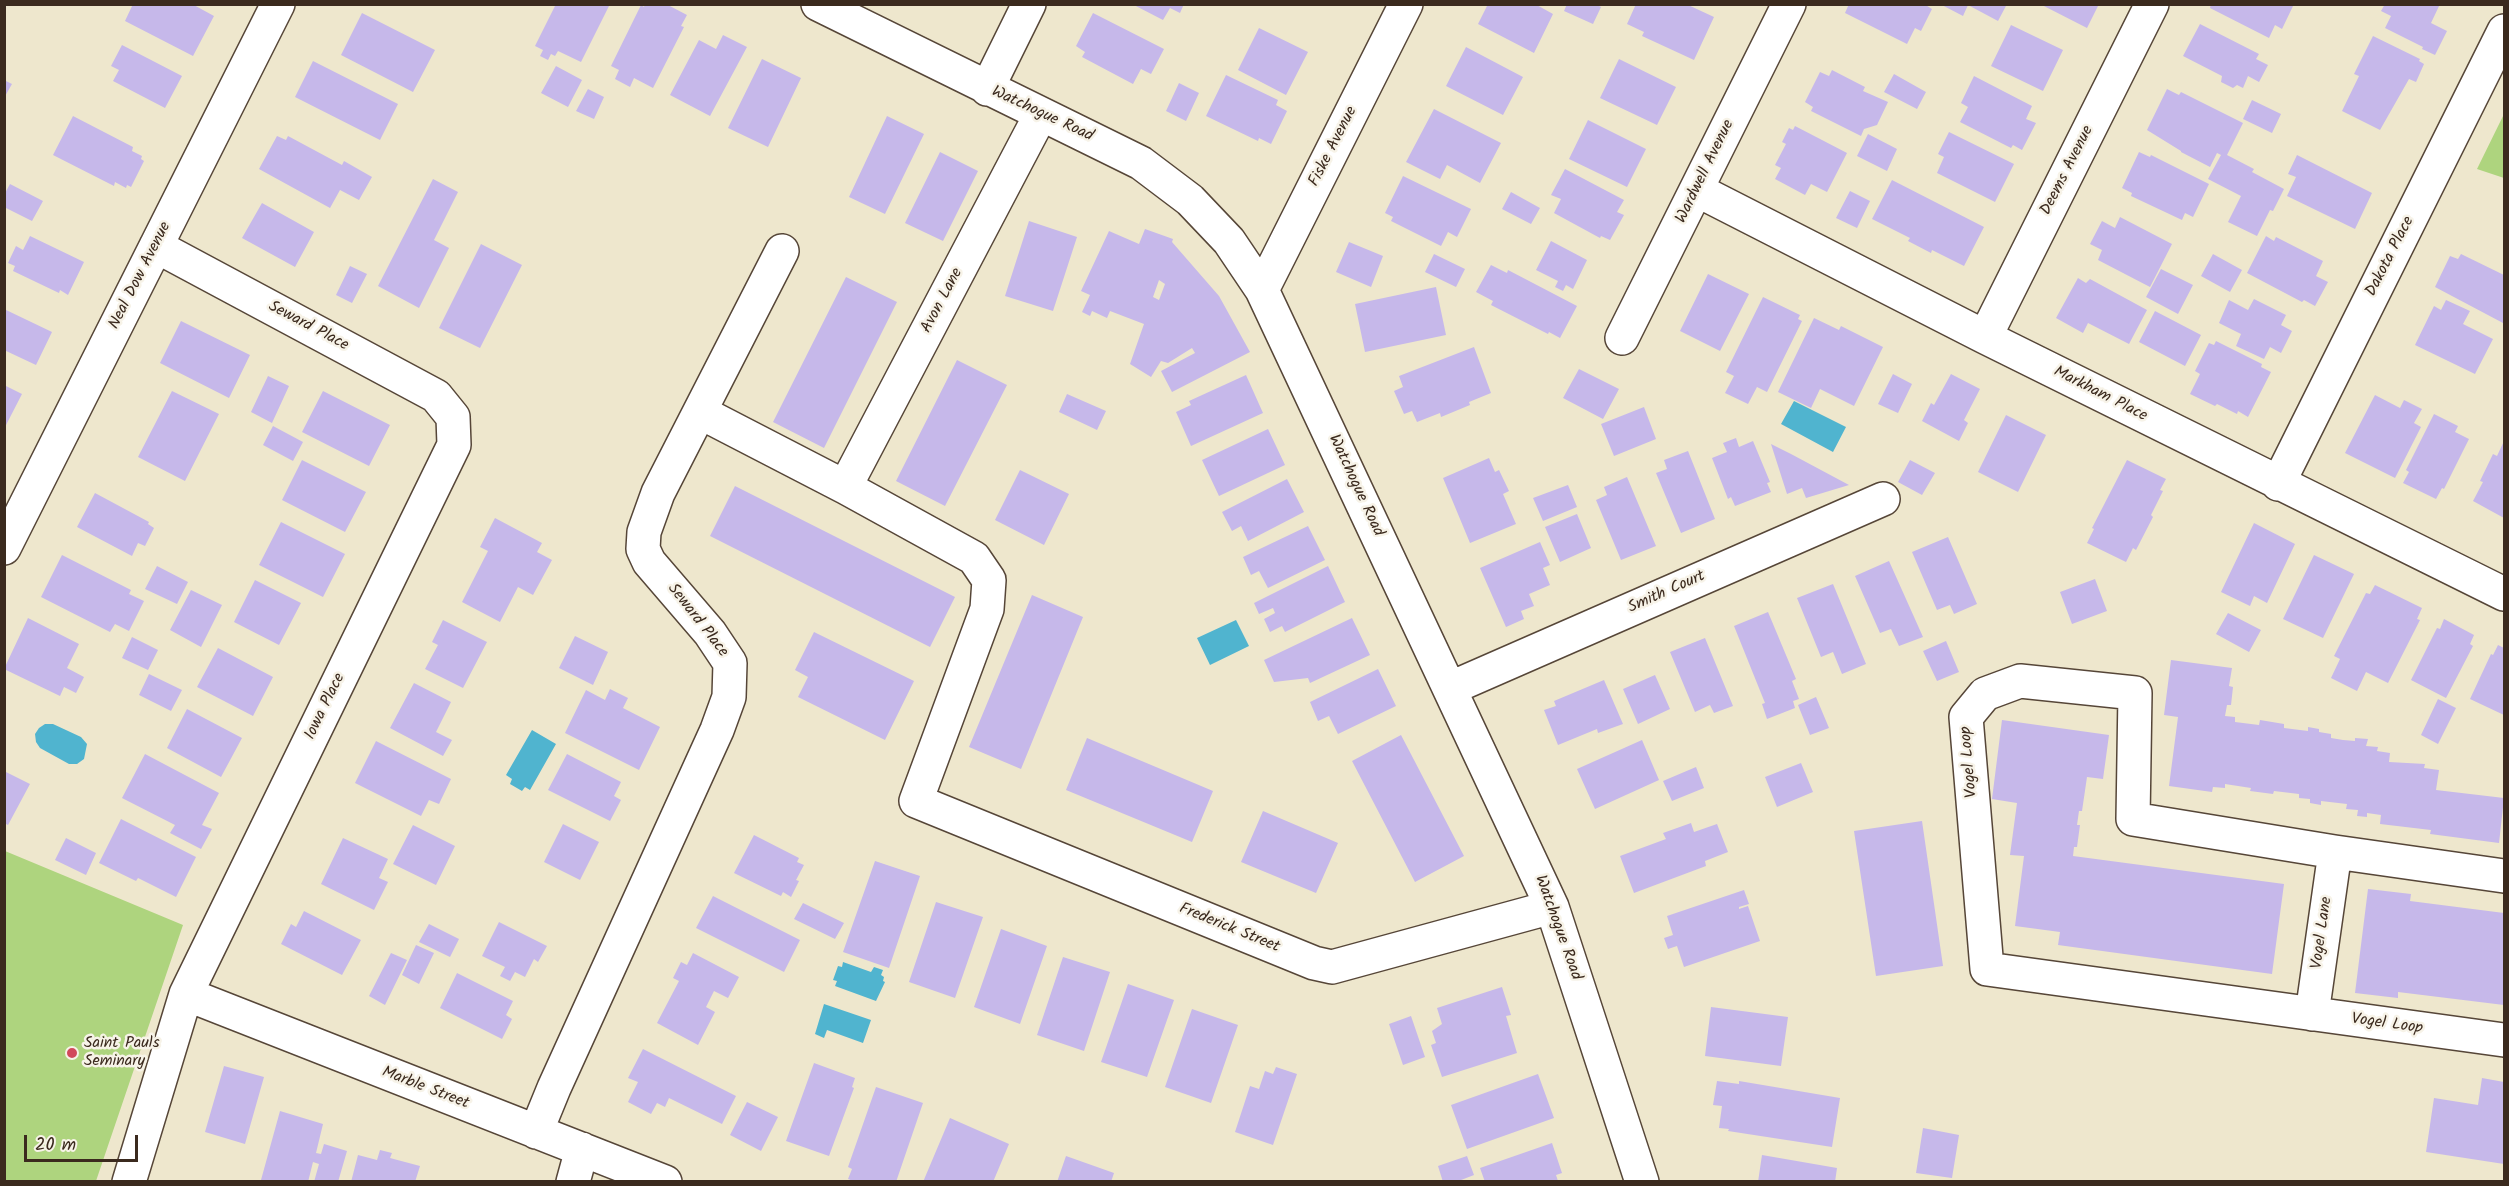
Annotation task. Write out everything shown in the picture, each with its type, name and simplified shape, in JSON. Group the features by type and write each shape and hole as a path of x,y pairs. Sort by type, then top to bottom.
{"street":[{"name":"Neal Dow Avenue","path":"4,548 278,4"},
{"name":"Watchogue Road","path":"818,4 1141,163 1190,200 1229,241 1262,290 1552,907 1642,1182"},
{"path":"987,89 1029,4"},
{"name":"Fiske Avenue","path":"1262,290 1406,4"},
{"name":"Wardwell Avenue","path":"1623,338 1789,4"},
{"name":"Deems Avenue","path":"1985,338 2152,4"},
{"name":"Dakota Place","path":"2278,484 2505,31"},
{"name":"Avon Lane","path":"845,487 1041,114"},
{"name":"Markham Place","path":"1697,190 1985,338 2505,594"},
{"name":"Seward Place","path":"156,246 436,396 453,417"},
{"name":"Seward Place","path":"536,1132 717,730 729,697 730,663 710,633 649,562 643,549 644,532 658,493 782,252"},
{"path":"699,412 845,487"},
{"name":"Iowa Place","path":"129,1182 186,994 454,445 453,417"},
{"name":"Frederick Street","path":"845,487 974,558 989,580 987,609 916,801 1314,963 1332,967 1552,907"},
{"name":"Smith Court","path":"1451,688 1882,499"},
{"name":"Vogel Loop","path":"2505,876 2335,852 2133,819 2135,693 2020,681 1985,694 1966,717 1987,969 2505,1040"},
{"name":"Vogel Lane","path":"2312,1014 2335,852"},
{"name":"Marble Street","path":"186,994 665,1182"},
{"path":"573,1182 582,1149"}],"green space":[{"path":"2504,114 2504,178 2477,169"},
{"name":"Saint Pauls Seminary","path":"5,851 183,925 96,1181 5,1181"}],"water":[{"path":"1794,401 1846,427 1833,452 1781,424"},
{"path":"1236,620 1249,646 1210,665 1197,638"},
{"path":"45,724 53,724 81,737 87,744 84,759 77,764 69,764 40,748 35,734"},
{"path":"532,730 556,744 530,790 525,787 522,791 510,784 512,779 506,775"},
{"path":"843,962 871,972 874,967 883,970 881,975 885,982 876,1001 835,986 837,981 833,980 838,966 842,967"},
{"path":"824,1004 871,1020 863,1043 827,1030 824,1038 815,1034"}],"building":[{"path":"133,4 192,4 214,16 193,56 125,21"},
{"path":"556,4 610,4 581,62 558,51 555,56 551,54 548,60 540,56 543,50 535,46"},
{"path":"645,4 666,4 687,15 681,26 684,27 653,88 634,78 630,87 615,79 619,70 611,66 641,5 644,7"},
{"path":"1132,4 1184,4 1180,13 1170,8 1163,20"},
{"path":"1488,4 1535,4 1553,14 1534,53 1478,24"},
{"path":"1567,4 1595,4 1601,7 1593,24 1564,11"},
{"path":"1636,4 1686,4 1714,17 1694,60 1642,36 1644,32 1627,24"},
{"path":"1849,4 1924,4 1932,9 1921,31 1915,28 1907,44 1845,13"},
{"path":"1940,4 2007,4 1998,21 1968,5 1963,16"},
{"path":"2040,4 2099,4 2087,28"},
{"path":"2211,4 2294,4 2282,29 2275,25 2269,38 2210,8"},
{"path":"2385,4 2440,4 2431,23 2447,31 2435,55 2385,28 2391,16 2381,11"},
{"path":"362,13 435,50 413,92 341,55"},
{"path":"1093,13 1164,49 1151,74 1141,69 1133,84 1082,57 1085,52 1076,46"},
{"path":"2200,24 2259,54 2256,59 2268,65 2259,82 2248,76 2243,88 2237,85 2233,88 2221,82 2222,76 2183,56"},
{"path":"2011,25 2063,50 2043,91 1991,66"},
{"path":"1259,28 1308,52 1286,95 1238,70"},
{"path":"723,35 747,47 710,116 670,95 699,40 716,49"},
{"path":"2373,36 2420,59 2419,61 2424,64 2416,82 2409,79 2380,130 2342,111 2359,76 2354,74"},
{"path":"122,45 182,76 165,108 113,81 119,70 111,66"},
{"path":"1466,47 1523,77 1503,115 1446,86"},
{"path":"762,59 801,78 768,147 728,128"},
{"path":"1619,59 1676,87 1657,125 1600,98"},
{"path":"313,61 398,104 380,140 295,97"},
{"path":"556,66 582,80 568,107 541,93"},
{"path":"1832,70 1865,87 1863,91 1888,102 1877,125 1864,129 1861,136 1811,111 1813,107 1805,102 1820,72 1829,76"},
{"path":"1894,74 1926,92 1917,109 1884,92"},
{"path":"1226,75 1278,100 1276,105 1287,111 1271,144 1259,138 1258,141 1206,116"},
{"path":"1974,76 2032,106 2026,119 2036,123 2022,150 2013,145 2011,148 1960,122 1968,107 1961,103"},
{"path":"4,80 12,84 4,98"},
{"path":"1179,83 1199,93 1186,121 1166,111"},
{"path":"588,89 604,97 594,119 576,111"},
{"path":"2167,89 2179,95 2181,92 2243,123 2227,155 2254,169 2252,172 2284,189 2257,236 2228,222 2241,196 2208,179 2221,155 2217,153 2210,167 2147,130"},
{"path":"2252,100 2281,114 2272,133 2243,119"},
{"path":"1434,109 1501,143 1480,183 1447,165 1440,179 1406,162"},
{"path":"73,116 133,147 132,151 142,156 141,159 144,161 131,187 127,185 126,188 115,182 114,186 53,155"},
{"path":"887,116 924,134 885,214 849,197"},
{"path":"1588,120 1646,149 1627,187 1569,159"},
{"path":"1795,126 1847,153 1827,192 1811,184 1805,195 1775,179 1781,168 1775,165 1786,144 1782,142 1789,128 1793,130"},
{"path":"1949,132 2014,164 1995,202 1937,173 1944,157 1938,154"},
{"path":"1868,134 1897,149 1887,171 1857,156"},
{"path":"277,136 286,140 288,136 342,165 344,161 372,177 359,200 340,190 330,208 259,169"},
{"path":"940,152 978,171 943,241 905,223"},
{"path":"2139,152 2150,157 2151,155 2209,184 2193,217 2185,213 2182,220 2131,196 2132,193 2122,188"},
{"path":"2297,155 2372,193 2355,229 2287,196 2296,177 2288,174"},
{"path":"1565,169 1624,200 1617,212 1624,215 1610,240 1601,236 1600,238 1554,213 1561,199 1551,195"},
{"path":"1403,176 1471,209 1457,237 1448,232 1441,246 1391,221 1393,217 1385,213"},
{"path":"433,179 458,192 434,240 449,248 419,308 378,286"},
{"path":"1892,180 1984,227 1964,266 1932,250 1931,253 1908,241 1910,238 1872,219"},
{"path":"10,184 43,201 32,221 4,207 4,195"},
{"path":"1850,191 1870,201 1857,228 1836,218"},
{"path":"1511,192 1540,208 1531,224 1502,209"},
{"path":"262,203 314,232 295,267 242,238"},
{"path":"2120,217 2172,244 2150,287 2098,260 2102,250 2090,244 2102,221 2115,228"},
{"path":"1029,221 1077,237 1053,311 1005,296"},
{"path":"1145,229 1173,239 1172,242 1219,296 1250,352 1172,392 1161,371 1195,353 1192,348 1168,363 1161,361 1151,377 1130,364 1144,324 1110,311 1107,318 1092,311 1090,316 1082,312 1090,295 1081,291 1109,231 1139,244","holes":["1159,280 1165,284 1159,300 1153,297"]},
{"path":"30,236 84,262 68,295 13,271 15,266 8,263 16,246 23,250"},
{"path":"2266,236 2274,241 2276,237 2323,261 2316,276 2328,282 2315,306 2304,300 2302,302 2247,273"},
{"path":"1551,241 1587,260 1573,289 1566,285 1563,291 1555,287 1558,281 1536,270"},
{"path":"1349,242 1383,256 1371,287 1336,272"},
{"path":"481,244 522,265 480,348 439,328"},
{"path":"1434,254 1465,269 1456,287 1425,272"},
{"path":"2213,254 2242,270 2230,292 2201,276"},
{"path":"2461,254 2504,275 2503,323 2435,287 2450,256 2458,259"},
{"path":"1491,265 1507,273 1508,270 1577,306 1560,338 1491,305 1493,301 1476,292"},
{"path":"350,266 367,274 352,303 336,295"},
{"path":"2161,269 2193,285 2178,314 2146,297"},
{"path":"1708,274 1749,294 1720,351 1680,331"},
{"path":"846,277 897,302 824,448 773,422"},
{"path":"2078,278 2086,283 2090,279 2147,310 2129,344 2088,323 2083,333 2056,318"},
{"path":"1436,287 1446,335 1365,352 1355,304"},
{"path":"1763,297 1800,315 1798,319 1802,321 1767,392 1757,387 1748,404 1725,393 1734,376 1726,372"},
{"path":"2254,299 2286,315 2281,325 2292,331 2281,353 2270,347 2264,359 2236,346 2241,334 2219,323 2229,300 2248,310"},
{"path":"2446,300 2470,311 2463,324 2493,339 2475,374 2415,345 2434,306 2441,310"},
{"path":"4,309 52,332 36,365 4,350"},
{"path":"2155,311 2201,335 2185,366 2139,342"},
{"path":"1814,318 1839,330 1841,326 1883,347 1854,406 1820,389 1811,408 1778,392"},
{"path":"181,321 250,355 229,398 160,363"},
{"path":"2216,341 2262,364 2261,367 2271,372 2248,417 2217,404 2215,406 2190,394 2200,374 2195,371 2209,343 2214,345"},
{"path":"1474,347 1491,393 1441,417 1440,413 1417,422 1412,411 1404,414 1394,391 1403,387 1399,376"},
{"path":"957,360 1007,385 945,506 896,481"},
{"path":"1579,369 1619,389 1603,419 1563,398"},
{"path":"1893,374 1912,384 1898,413 1878,404"},
{"path":"1951,374 1980,389 1964,420 1968,423 1959,441 1922,421 1931,403 1934,405"},
{"path":"1246,375 1263,413 1191,446 1176,412 1191,405 1189,401"},
{"path":"268,376 289,386 272,423 251,412"},
{"path":"4,385 22,394 4,429"},
{"path":"172,391 219,414 185,481 138,457"},
{"path":"323,391 390,425 369,466 302,432"},
{"path":"1067,394 1106,411 1097,430 1059,412"},
{"path":"2375,395 2400,408 2404,400 2422,409 2414,423 2421,427 2395,478 2345,453"},
{"path":"1644,407 1656,439 1614,456 1601,424"},
{"path":"2434,414 2458,426 2455,432 2469,439 2444,489 2442,488 2436,499 2403,483 2409,472 2406,470"},
{"path":"2006,415 2046,435 2018,492 1978,472"},
{"path":"273,426 303,442 293,461 263,445"},
{"path":"1268,429 1285,465 1219,496 1202,460"},
{"path":"1736,438 1739,447 1753,441 1770,482 1767,483 1771,492 1735,506 1731,497 1728,499 1712,458 1727,452 1723,443"},
{"path":"2504,441 2504,518 2473,501 2493,454 2497,456"},
{"path":"1771,444 1849,485 1806,498 1802,488 1787,494"},
{"path":"1688,451 1715,519 1681,533 1656,473 1667,469 1664,460"},
{"path":"1489,458 1495,472 1499,470 1509,491 1503,494 1516,524 1470,543 1443,478"},
{"path":"302,460 366,492 345,532 282,500"},
{"path":"1910,460 1935,473 1922,495 1898,482"},
{"path":"2127,460 2166,479 2160,490 2163,491 2151,515 2153,517 2136,550 2133,548 2126,562 2087,543 2094,529 2092,528"},
{"path":"1020,470 1069,494 1044,545 995,520"},
{"path":"1627,477 1656,546 1621,560 1596,500 1607,495 1604,487"},
{"path":"1287,479 1304,512 1248,541 1241,526 1232,531 1222,512"},
{"path":"1568,485 1577,507 1543,521 1533,498"},
{"path":"735,486 955,597 930,647 710,536"},
{"path":"95,493 149,522 148,524 154,528 145,546 138,543 132,556 77,527"},
{"path":"1577,514 1591,548 1560,562 1545,527"},
{"path":"495,518 542,543 537,552 552,560 533,595 518,587 500,622 462,602 488,551 480,547"},
{"path":"281,522 345,554 323,597 259,565"},
{"path":"2254,523 2295,544 2267,603 2254,596 2250,606 2221,592"},
{"path":"1308,526 1325,560 1268,588 1259,571 1251,575 1243,557"},
{"path":"1948,537 1977,604 1954,614 1950,605 1937,610 1912,552"},
{"path":"1540,542 1550,565 1543,568 1550,585 1529,594 1534,606 1521,611 1524,619 1506,627 1480,568"},
{"path":"62,555 131,590 129,594 144,601 129,631 115,624 110,632 41,597"},
{"path":"2314,555 2354,574 2323,638 2283,619"},
{"path":"1889,561 1923,637 1899,646 1891,629 1880,633 1855,576"},
{"path":"157,566 188,582 177,604 145,589"},
{"path":"1328,566 1345,602 1285,632 1282,626 1270,632 1264,619 1275,613 1273,608 1259,614 1254,603"},
{"path":"2095,579 2107,611 2072,624 2060,592"},
{"path":"255,580 301,603 279,645 234,622"},
{"path":"1833,584 1866,664 1842,674 1833,652 1821,657 1797,598"},
{"path":"2375,585 2422,608 2417,619 2420,620 2388,683 2366,672 2357,691 2331,678 2340,659 2334,656 2366,593 2370,594"},
{"path":"191,590 222,605 201,647 170,630"},
{"path":"1032,595 1083,617 1021,769 969,747"},
{"path":"1768,612 1796,679 1792,681 1799,699 1793,701 1795,708 1767,719 1762,704 1765,703 1734,626"},
{"path":"2228,613 2261,630 2249,652 2216,634"},
{"path":"28,618 79,644 67,668 84,677 76,693 64,687 60,696 4,669"},
{"path":"1352,618 1370,655 1310,683 1308,678 1274,682 1264,660"},
{"path":"2444,619 2474,635 2470,644 2473,646 2446,698 2411,680 2437,628 2440,629"},
{"path":"443,620 487,642 463,688 425,669 438,645 432,642"},
{"path":"814,632 914,681 885,740 798,697 808,677 795,670"},
{"path":"575,636 608,652 593,685 559,668"},
{"path":"132,637 158,650 148,670 122,658"},
{"path":"1705,638 1733,706 1714,713 1710,705 1695,712 1670,652"},
{"path":"1946,641 1959,672 1937,681 1923,651"},
{"path":"2498,645 2504,648 2504,715 2470,699 2491,654 2493,655"},
{"path":"218,648 273,677 253,716 197,687"},
{"path":"2171,660 2232,668 2229,686 2233,687 2231,705 2227,705 2225,716 2235,717 2235,722 2259,725 2260,720 2284,724 2284,728 2308,731 2308,727 2319,729 2319,732 2331,734 2331,738 2355,741 2355,738 2368,739 2366,746 2378,747 2377,751 2390,753 2389,762 2425,764 2424,768 2439,770 2436,790 2504,798 2499,843 2430,834 2431,830 2380,824 2381,815 2367,813 2367,817 2357,816 2358,810 2346,809 2347,804 2321,801 2321,805 2310,803 2310,799 2299,798 2299,794 2250,791 2251,788 2225,784 2225,788 2213,787 2212,792 2169,786 2178,717 2164,715"},
{"path":"1378,669 1396,706 1338,734 1329,716 1318,721 1310,702"},
{"path":"149,674 182,690 171,711 139,695"},
{"path":"1655,675 1670,709 1638,724 1623,689"},
{"path":"1604,680 1623,724 1598,733 1597,729 1558,745 1544,710 1556,706 1554,701"},
{"path":"414,683 451,702 436,732 452,740 443,756 390,728"},
{"path":"610,689 628,698 623,708 660,727 639,770 565,733 586,690 605,700"},
{"path":"1816,697 1829,728 1810,735 1798,705"},
{"path":"2438,699 2456,708 2438,744 2421,735"},
{"path":"187,709 242,738 221,777 167,748"},
{"path":"2002,720 2109,735 2103,779 2087,777 2082,811 2079,811 2077,825 2080,825 2077,847 2074,847 2073,856 2284,884 2272,974 2058,945 2060,932 2015,926 2024,856 2010,855 2017,803 1992,799"},
{"path":"1401,735 1464,856 1415,882 1352,761"},
{"path":"1087,738 1213,791 1192,842 1066,790"},
{"path":"1642,740 1659,780 1595,809 1577,769"},
{"path":"376,741 451,779 439,804 429,800 421,816 355,783"},
{"path":"145,754 219,793 202,825 212,829 201,849 170,833 175,825 122,798"},
{"path":"567,754 621,782 614,796 621,800 610,821 548,790"},
{"path":"1801,763 1813,792 1777,807 1765,777"},
{"path":"1696,767 1704,788 1672,801 1663,781"},
{"path":"4,771 30,784 8,825 4,823"},
{"path":"1263,811 1338,843 1316,893 1241,862"},
{"path":"121,819 196,857 176,897 138,878 136,881 99,863"},
{"path":"1922,821 1943,966 1876,976 1854,831"},
{"path":"1691,823 1694,832 1717,824 1728,852 1705,861 1706,866 1634,893 1620,856 1666,839 1663,833"},
{"path":"563,824 599,842 580,880 544,862"},
{"path":"413,825 455,846 436,885 393,864"},
{"path":"754,835 799,858 797,862 804,865 791,897 783,892 781,896 734,873"},
{"path":"66,838 96,853 86,875 55,860"},
{"path":"343,838 388,859 379,878 388,882 374,910 321,884"},
{"path":"875,861 920,876 889,968 843,952"},
{"path":"2368,889 2411,894 2410,901 2504,913 2504,1005 2398,992 2398,998 2355,993"},
{"path":"1744,890 1749,904 1739,909 1748,906 1760,941 1684,967 1677,946 1668,949 1664,938 1673,935 1667,916"},
{"path":"713,896 800,940 784,972 696,928"},
{"path":"936,902 983,917 955,998 909,982"},
{"path":"803,903 844,923 835,939 794,919"},
{"path":"304,911 361,940 342,975 281,944 291,924 296,927"},
{"path":"499,922 547,946 538,962 534,959 525,977 515,972 510,981 500,976 505,967 482,956"},
{"path":"429,924 459,939 450,957 419,942"},
{"path":"1001,929 1047,946 1020,1024 974,1007"},
{"path":"416,945 434,953 419,984 402,975"},
{"path":"391,953 407,960 385,1005 369,996"},
{"path":"693,953 739,977 728,998 714,991 706,1007 715,1012 698,1045 657,1023 679,981 673,978 681,962 687,965"},
{"path":"1063,957 1110,972 1084,1051 1037,1035"},
{"path":"457,973 513,1001 506,1015 512,1019 502,1039 440,1008"},
{"path":"1128,984 1174,1000 1147,1077 1101,1062"},
{"path":"1502,987 1511,1015 1506,1016 1517,1053 1442,1077 1431,1045 1436,1043 1432,1031 1442,1024 1437,1008"},
{"path":"1711,1007 1788,1017 1781,1066 1705,1056"},
{"path":"1192,1009 1238,1025 1211,1103 1165,1087"},
{"path":"1411,1016 1425,1057 1403,1065 1389,1024"},
{"path":"643,1049 736,1096 722,1124 669,1098 665,1107 657,1103 651,1114 628,1102 638,1082 628,1078"},
{"path":"814,1063 855,1078 852,1087 854,1088 829,1156 786,1141"},
{"path":"224,1066 264,1077 245,1144 205,1132"},
{"path":"1276,1067 1297,1074 1273,1145 1235,1132 1250,1086 1259,1089 1265,1071 1273,1074"},
{"path":"1538,1074 1554,1118 1467,1149 1451,1105"},
{"path":"2482,1078 2504,1082 2504,1164 2426,1152 2434,1098 2478,1105"},
{"path":"1717,1081 1739,1084 1739,1081 1840,1098 1832,1147 1719,1128 1722,1106 1713,1105"},
{"path":"876,1087 923,1103 896,1182 856,1182 848,1179 852,1169 848,1167"},
{"path":"747,1102 778,1117 761,1151 730,1135"},
{"path":"280,1111 323,1124 316,1153 321,1154 324,1144 347,1151 338,1182 314,1182 319,1164 313,1162 308,1182 261,1180"},
{"path":"950,1118 1009,1144 993,1182 923,1182"},
{"path":"1923,1128 1959,1135 1952,1178 1916,1173"},
{"path":"1552,1143 1562,1173 1556,1175 1558,1181 1485,1182 1480,1168"},
{"path":"380,1150 392,1153 390,1158 420,1166 415,1182 351,1182 358,1155 377,1160"},
{"path":"1762,1155 1837,1168 1835,1182 1758,1182"},
{"path":"1066,1156 1114,1173 1111,1182 1057,1182"},
{"path":"1467,1156 1474,1175 1456,1182 1443,1182 1438,1166"}],"place":[{"name":"Saint Pauls Seminary","path":"72,1053"}]}
